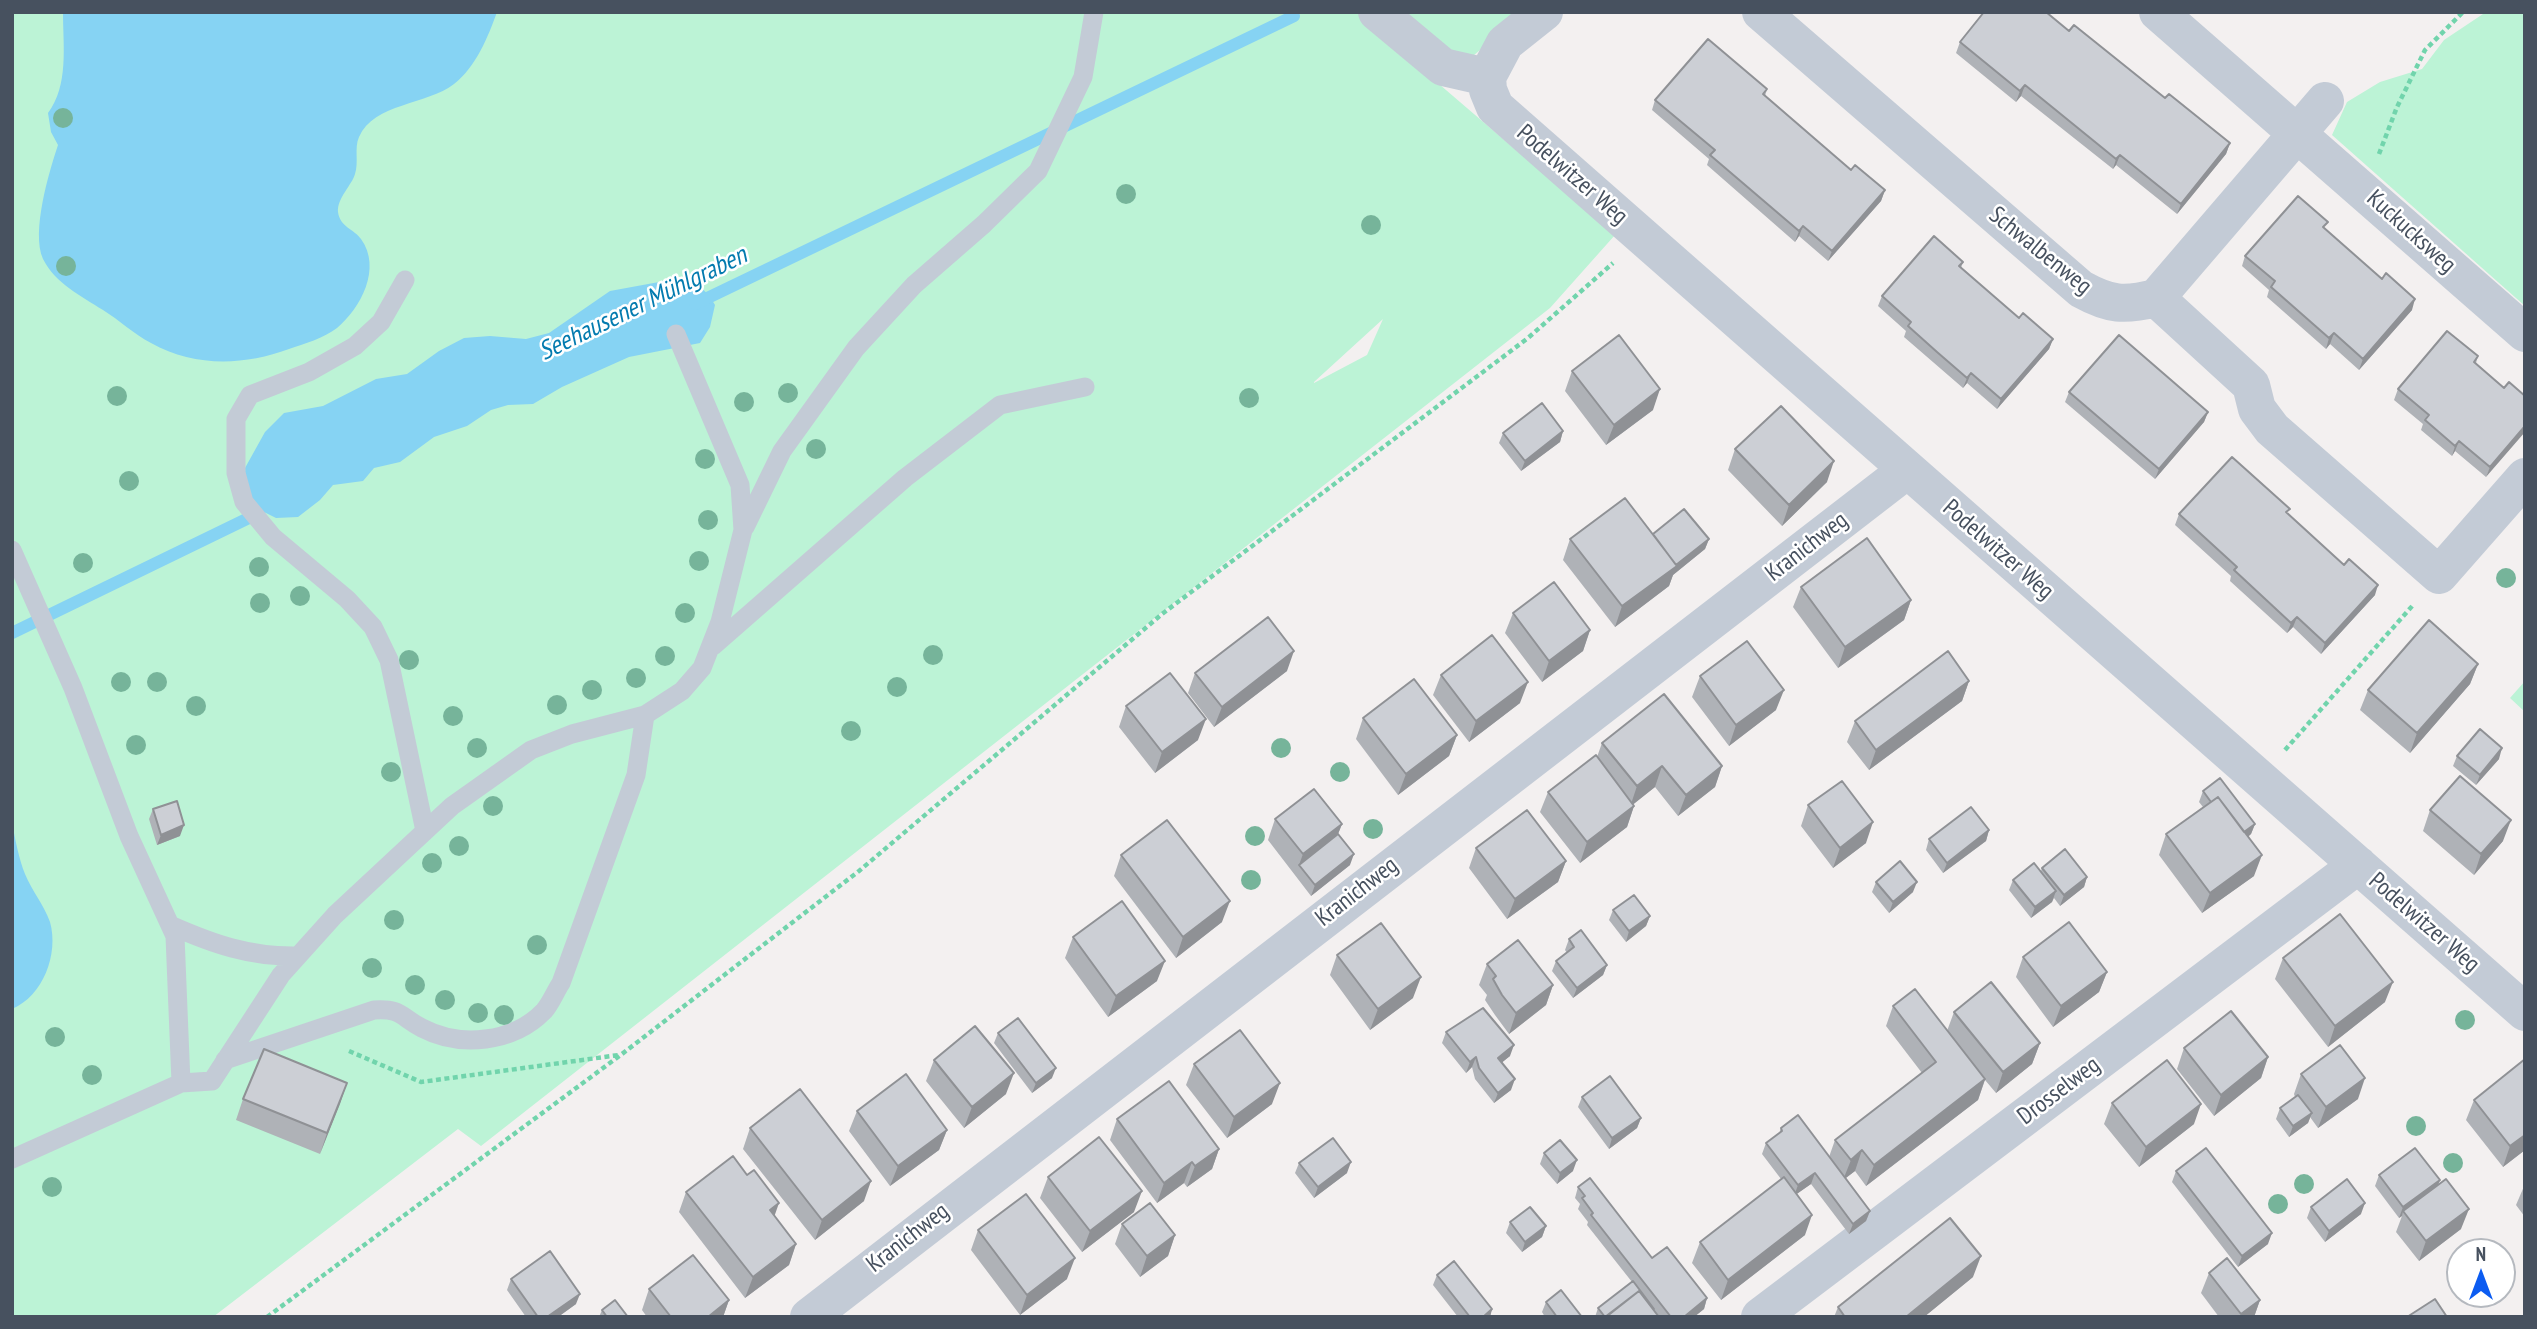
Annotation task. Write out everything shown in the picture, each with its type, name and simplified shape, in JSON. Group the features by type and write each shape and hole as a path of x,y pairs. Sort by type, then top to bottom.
{"street":[{"path":"1377,12 1443,67 1487,77 1506,43 1544,12"},
{"name":"Schwalbenweg","path":"1761,12 2081,289 2106,303 2133,304 2157,298"},
{"name":"Kuckucksweg","path":"2158,12 2525,333"},
{"name":"Podelwitzer Weg","path":"1487,77 1495,107 2525,1012"},
{"path":"2325,101 2157,298 2251,385 2257,409 2272,429 2439,575 2525,477"},
{"name":"Kranichweg","path":"809,1317 1907,470"},
{"name":"Drosselweg","path":"1760,1317 2358,865"}],"lane":[{"path":"12,1159 181,1083 212,1082 281,975 297,956 335,915 452,806 531,750 572,734 645,715 682,691 702,668 710,649 743,530 782,451 856,348 914,285 1038,172 1083,77 1094,12"},
{"path":"405,280 381,322 355,346 309,372 250,395 236,419 236,473 244,502 274,537 347,598 373,627 389,660 425,831"},
{"path":"676,334 740,485 743,530"},
{"path":"710,649 905,478 1000,405 1086,387"},
{"path":"12,550 73,688 129,836 175,936 181,1083"},
{"path":"225,1060 374,1010 394,1009 422,1028 455,1041 492,1039 524,1026 544,1010 561,983 636,775 645,715"},
{"path":"170,925 228,949 267,957 297,956"}],"path":[{"path":"2365,191 2397,107 2425,50 2463,12"},
{"path":"267,1317 622,1054 859,871 1162,614 1528,338 1643,237"},
{"path":"2259,779 2439,575"}],"green space":[{"path":"12,12 1526,12 1439,84 1615,235 1550,308 481,1146 458,1129 213,1317 12,1317","holes":["1383,319 1367,355 1314,383"]},
{"path":"2486,12 2525,12 2525,306 2332,135 2347,102 2380,82 2422,69 2444,40"},
{"path":"2525,681 2525,712 2510,698"}],"water":[{"path":"63,12 497,12 480,51 462,77 443,91 376,117 359,137 355,174 338,207 339,217 344,224 361,239 369,262 366,287 354,310 337,328 314,340 254,359 219,361 201,360 167,351 145,339 69,288 54,275 43,259 39,234 40,218 58,145 51,132 48,113 55,102 62,78"},
{"path":"670,280 697,285 715,305 710,327 700,343 629,357 562,387 533,404 508,405 491,410 467,426 434,437 400,462 374,468 363,481 333,485 320,500 298,517 276,518 256,508 246,495 245,468 265,432 284,413 323,406 376,379 407,374 439,351 464,338 490,336 526,339 549,333 610,291"},
{"path":"12,822 23,868 50,922 52,947 46,973 40,984 23,1003 12,1009"}],"building":[{"path":"1984,12 2046,12 2069,31 2074,25 2165,98 2169,94 2230,143 2181,204 2120,155 2116,159 2025,85 2020,91 1960,42"},
{"path":"1708,39 1767,89 1763,94 1851,170 1855,165 1885,190 1832,251 1803,226 1799,231 1710,155 1715,150 1655,100"},
{"path":"2298,196 2328,222 2323,227 2382,279 2386,273 2415,299 2363,359 2334,333 2329,338 2271,287 2275,281 2245,256"},
{"path":"1934,236 1963,262 1959,266 2019,318 2023,313 2053,339 2001,399 1971,373 1967,378 1908,326 1911,322 1882,296"},
{"path":"2447,331 2478,356 2474,362 2504,388 2509,382 2525,396 2525,426 2490,467 2459,441 2455,446 2425,420 2429,415 2398,389"},
{"path":"1619,335 1660,389 1614,425 1572,371"},
{"path":"2119,335 2208,412 2159,469 2069,392"},
{"path":"1542,403 1563,431 1525,461 1503,433"},
{"path":"1781,406 1834,461 1789,505 1735,449"},
{"path":"2232,457 2290,509 2286,512 2344,565 2349,559 2378,585 2325,643 2297,617 2291,623 2234,570 2237,567 2179,514"},
{"path":"1625,498 1677,566 1622,606 1570,539"},
{"path":"1684,509 1709,539 1676,565 1653,534"},
{"path":"1867,538 1911,600 1845,647 1801,587"},
{"path":"1554,582 1590,630 1549,661 1513,613"},
{"path":"1268,617 1294,651 1222,707 1195,673"},
{"path":"2429,620 2478,664 2417,733 2368,690"},
{"path":"1492,635 1528,682 1476,721 1441,675"},
{"path":"1747,641 1784,690 1736,725 1700,676"},
{"path":"1948,651 1969,681 1876,750 1855,721"},
{"path":"1170,673 1206,719 1162,752 1126,706"},
{"path":"1414,679 1457,735 1406,774 1363,718"},
{"path":"1664,694 1722,766 1686,795 1662,766 1637,786 1602,743"},
{"path":"2480,729 2502,748 2480,775 2457,756"},
{"path":"1596,755 1634,806 1587,842 1548,792"},
{"path":"2460,776 2511,820 2481,854 2430,810"},
{"path":"2220,778 2255,824 2244,832 2218,797 2211,802 2203,791"},
{"path":"1842,781 1873,822 1840,848 1808,805"},
{"path":"1314,789 1342,824 1303,854 1275,819"},
{"path":"2218,797 2262,855 2210,893 2166,834"},
{"path":"177,801 184,825 161,835 153,809"},
{"path":"1971,807 1989,830 1947,863 1929,839"},
{"path":"1527,810 1566,861 1515,899 1476,848"},
{"path":"1167,820 1230,901 1183,937 1121,855"},
{"path":"1338,834 1354,854 1315,885 1299,865"},
{"path":"2065,849 2087,877 2064,895 2042,868"},
{"path":"1900,861 1917,882 1893,902 1876,882"},
{"path":"2034,863 2056,891 2035,907 2013,880"},
{"path":"1634,895 1650,916 1629,931 1613,910"},
{"path":"1122,901 1165,961 1116,996 1073,937"},
{"path":"2340,914 2393,982 2335,1026 2283,958"},
{"path":"2069,922 2107,972 2061,1006 2023,957"},
{"path":"1381,923 1421,977 1378,1009 1337,955"},
{"path":"1581,930 1607,965 1577,988 1556,961 1574,947 1569,939"},
{"path":"1518,940 1553,985 1516,1013 1502,995 1493,979 1496,976 1487,964"},
{"path":"1991,982 2040,1043 2003,1072 1954,1012"},
{"path":"1915,989 1985,1079 1874,1165 1862,1150 1851,1160 1835,1140 1936,1062 1893,1006"},
{"path":"1483,1008 1514,1045 1498,1058 1515,1079 1498,1093 1479,1068 1476,1057 1470,1062 1446,1032"},
{"path":"2231,1011 2268,1057 2221,1095 2184,1048"},
{"path":"1018,1018 1056,1068 1036,1083 998,1033"},
{"path":"975,1026 1014,1073 972,1107 934,1060"},
{"path":"1240,1030 1280,1083 1234,1117 1194,1064"},
{"path":"2340,1045 2365,1078 2326,1107 2301,1074"},
{"path":"264,1049 347,1083 327,1133 243,1099"},
{"path":"2525,1059 2525,1135 2510,1146 2474,1100"},
{"path":"2167,1060 2201,1104 2146,1147 2112,1103"},
{"path":"906,1074 947,1130 898,1166 857,1111"},
{"path":"1610,1076 1641,1118 1612,1138 1582,1097"},
{"path":"1169,1081 1219,1149 1195,1166 1192,1162 1164,1183 1117,1119"},
{"path":"800,1089 871,1181 822,1220 750,1128"},
{"path":"2298,1095 2312,1113 2293,1126 2280,1108"},
{"path":"1798,1115 1870,1211 1853,1224 1815,1173 1798,1185 1766,1143"},
{"path":"1099,1137 1142,1191 1090,1231 1048,1177"},
{"path":"1333,1138 1351,1162 1318,1187 1299,1163"},
{"path":"1560,1140 1577,1160 1560,1173 1544,1153"},
{"path":"2206,1148 2272,1233 2242,1256 2176,1171"},
{"path":"2415,1148 2440,1180 2403,1207 2379,1175"},
{"path":"733,1156 747,1175 754,1170 779,1203 770,1210 796,1244 753,1277 686,1192"},
{"path":"1784,1177 1812,1215 1728,1280 1700,1242"},
{"path":"1590,1178 1652,1258 1667,1247 1707,1298 1684,1317 1671,1317 1591,1215 1593,1213 1578,1187"},
{"path":"2347,1179 2365,1203 2329,1231 2311,1207"},
{"path":"2446,1179 2469,1209 2426,1241 2403,1211"},
{"path":"1026,1194 1075,1258 1027,1295 978,1230"},
{"path":"1150,1203 1175,1235 1147,1256 1122,1224"},
{"path":"1530,1207 1546,1226 1525,1242 1510,1222"},
{"path":"1950,1218 1981,1256 1906,1317 1845,1317 1838,1307"},
{"path":"550,1251 580,1294 547,1317 538,1317 511,1279"},
{"path":"693,1255 729,1300 708,1317 671,1317 649,1289"},
{"path":"2227,1258 2260,1300 2241,1314 2209,1273"},
{"path":"1454,1261 1492,1309 1483,1317 1470,1317 1437,1275"},
{"path":"1633,1281 1654,1309 1639,1291 1605,1317 1598,1308"},
{"path":"1561,1290 1582,1317 1557,1317 1546,1302"},
{"path":"1639,1291 1659,1317 1606,1317"},
{"path":"2435,1299 2447,1317 2407,1317"},
{"path":"615,1300 628,1317 607,1317 602,1310"}],"waterway":[{"name":"Seehausener Mühlgraben","path":"695,304 1294,16"},
{"name":"Seehausener Mühlgraben","path":"12,633 259,513"}]}
